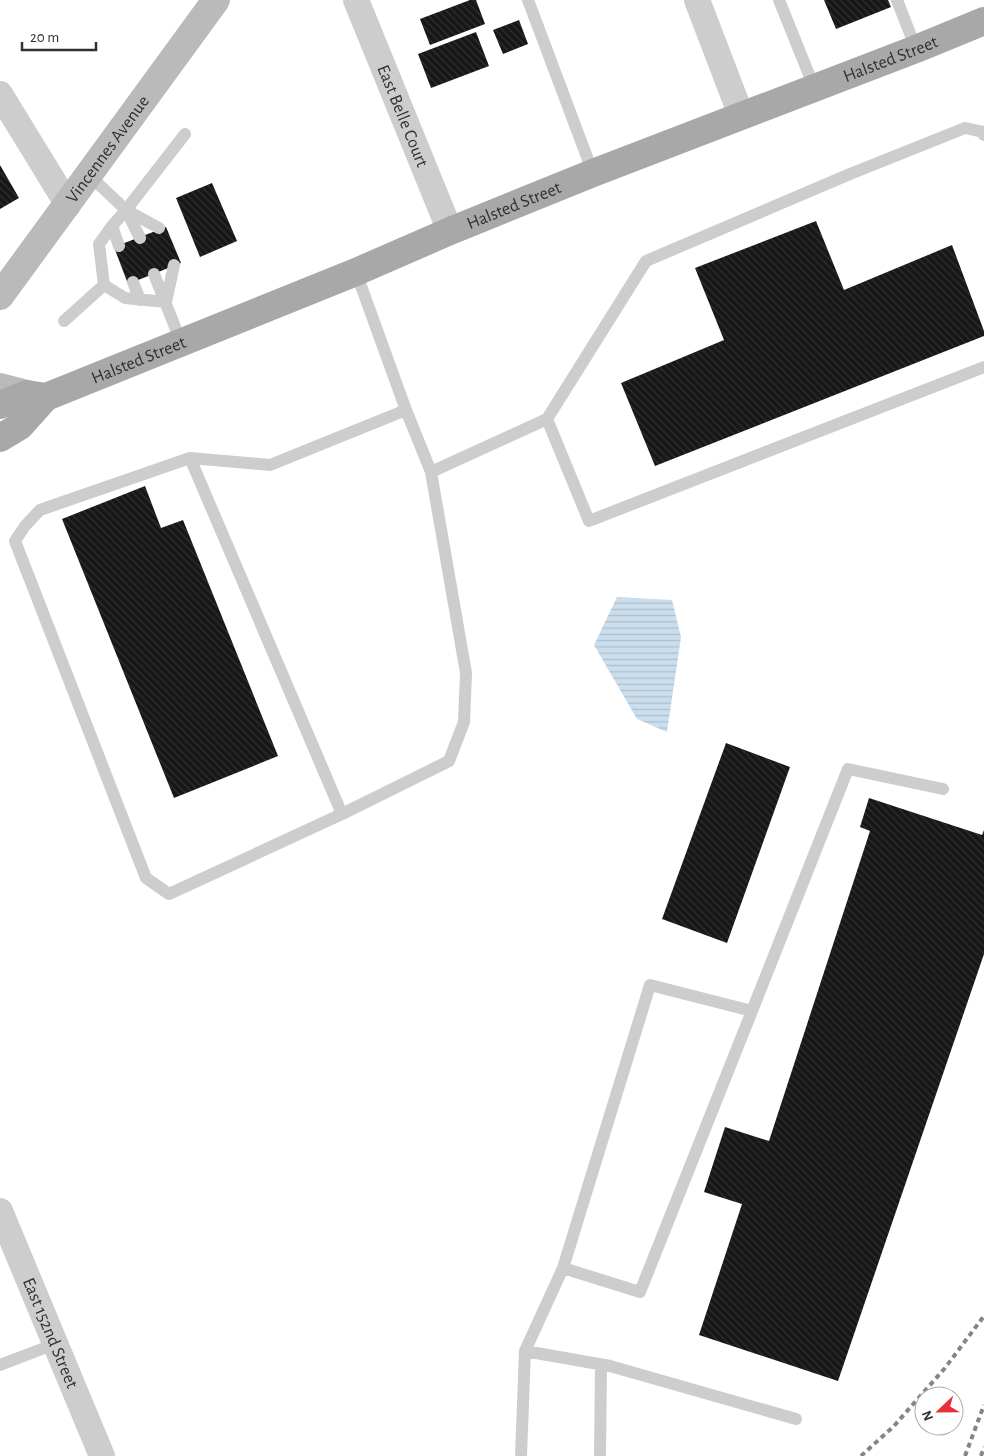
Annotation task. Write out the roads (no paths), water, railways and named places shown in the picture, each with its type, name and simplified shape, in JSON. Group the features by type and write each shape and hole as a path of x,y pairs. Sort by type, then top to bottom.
{"main road":[{"name":"Halsted Street","path":"0,405 37,396 181,342 356,272 450,230 984,21"},
{"name":"Halsted Street","path":"0,438 20,426 37,396"}],"street":[{"name":"Vincennes Avenue","path":"0,296 216,0"},
{"name":"East Belle Court","path":"356,0 450,230"},
{"path":"697,0 741,115"},
{"path":"0,94 68,205"},
{"path":"0,388 37,396"},
{"name":"East 152nd Street","path":"0,1212 102,1456"}],"lane":[{"path":"528,0 593,173"},
{"path":"780,0 814,87"},
{"path":"897,0 916,49"},
{"path":"432,472 547,419 646,261 850,174 965,128 983,132 984,135"},
{"path":"104,285 99,244 185,134"},
{"path":"89,175 126,210 159,228"},
{"path":"126,210 140,238"},
{"path":"112,226 119,246"},
{"path":"166,302 174,265"},
{"path":"356,272 406,410 432,472 466,674 464,722 449,761 342,814 169,894 146,878 15,541 25,526 40,510 190,458 270,465 406,410"},
{"path":"154,274 181,342"},
{"path":"133,282 140,300"},
{"path":"104,285 125,298 166,302"},
{"path":"64,321 104,285"},
{"path":"547,419 589,522 984,367"},
{"path":"190,458 342,814"},
{"path":"563,1268 640,1292 848,769 943,789"},
{"path":"521,1456 525,1351 563,1268 650,985 752,1011"},
{"path":"0,1365 55,1344"},
{"path":"525,1351 610,1366 796,1419"},
{"path":"600,1365 600,1456"}],"water":[{"path":"617,597 672,600 681,637 667,732 637,719 594,645"}],"railway":[{"path":"861,1456 894,1426 945,1368 984,1316"},
{"path":"965,1456 984,1405"},
{"path":"981,1456 984,1447"}]}
